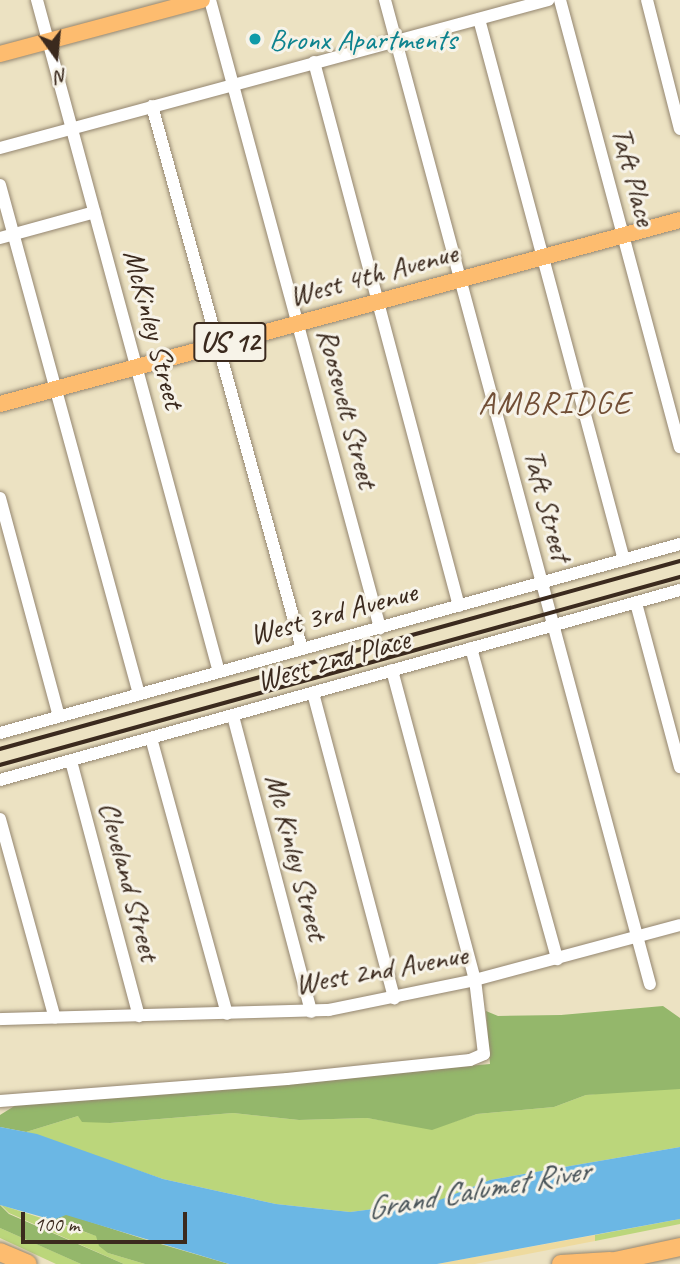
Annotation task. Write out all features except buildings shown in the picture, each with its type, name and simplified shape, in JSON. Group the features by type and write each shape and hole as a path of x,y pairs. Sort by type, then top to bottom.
{"highway":[{"path":"601,1264 680,1247"},
{"path":"0,1252 28,1264"},
{"path":"561,1264 620,1260"}],"main road":[{"path":"0,54 202,0"},
{"name":"West 4th Avenue","path":"0,404 680,220"}],"street":[{"name":"McKinley Street","path":"37,0 219,672"},
{"name":"Roosevelt Street","path":"210,0 380,628"},
{"name":"Taft Street","path":"385,0 650,984"},
{"path":"0,148 548,0"},
{"name":"Taft Place","path":"560,0 680,447"},
{"path":"647,0 680,129"},
{"path":"478,19 624,560"},
{"path":"314,62 459,606"},
{"path":"152,106 302,649"},
{"path":"0,185 139,694"},
{"path":"0,238 95,212"},
{"path":"0,498 59,716"},
{"name":"West 3rd Avenue","path":"0,733 680,544"},
{"name":"West 2nd Place","path":"0,780 680,590"},
{"path":"636,603 680,767"},
{"path":"471,648 557,959"},
{"path":"0,1101 474,1059 486,1049 475,980 391,670"},
{"path":"313,694 394,998"},
{"name":"Mc Kinley Street","path":"233,716 311,1012"},
{"path":"151,738 228,1014"},
{"name":"Cleveland Street","path":"71,761 139,1016"},
{"path":"0,819 55,1018"},
{"name":"West 2nd Avenue","path":"0,1020 311,1012 394,998 475,980 680,925"}],"green space":[{"path":"663,1006 680,1018 680,1089 586,1095 554,1107 477,1114 432,1130 367,1118 299,1120 233,1113 110,1123 82,1122 78,1116 26,1132 0,1127 0,1115 16,1105 490,1064 486,1011 498,1016 561,1015"},
{"path":"644,1089 680,1089 680,1147 490,1180 438,1201 350,1212 276,1204 163,1179 26,1132 78,1116 110,1123 233,1113 299,1120 367,1118 432,1129 477,1114 554,1107 586,1095"},
{"path":"0,1205 9,1214 124,1264 81,1264 0,1228"},
{"path":"1,1205 97,1236 108,1253 145,1264 124,1264 9,1213"},
{"path":"66,1214 229,1264 145,1264 108,1253 99,1246 96,1236 53,1220"},
{"path":"680,1219 680,1224 595,1241 595,1235"},
{"path":"0,1228 81,1264 56,1264 0,1238"}],"sand":[{"path":"595,1235 595,1241 475,1264 437,1264"}],"water":[{"name":"Grand Calumet River","path":"0,1127 37,1134 163,1179 276,1204 350,1212 437,1201 490,1180 680,1147 680,1219 437,1264 229,1264 66,1215 53,1220 0,1205"}],"railway":[{"path":"0,749 680,561"},
{"path":"0,765 680,577"}],"place":[{"name":"Bronx Apartments","path":"255,39"}],"district":[{"name":"AMBRIDGE","path":"555,403"}]}
